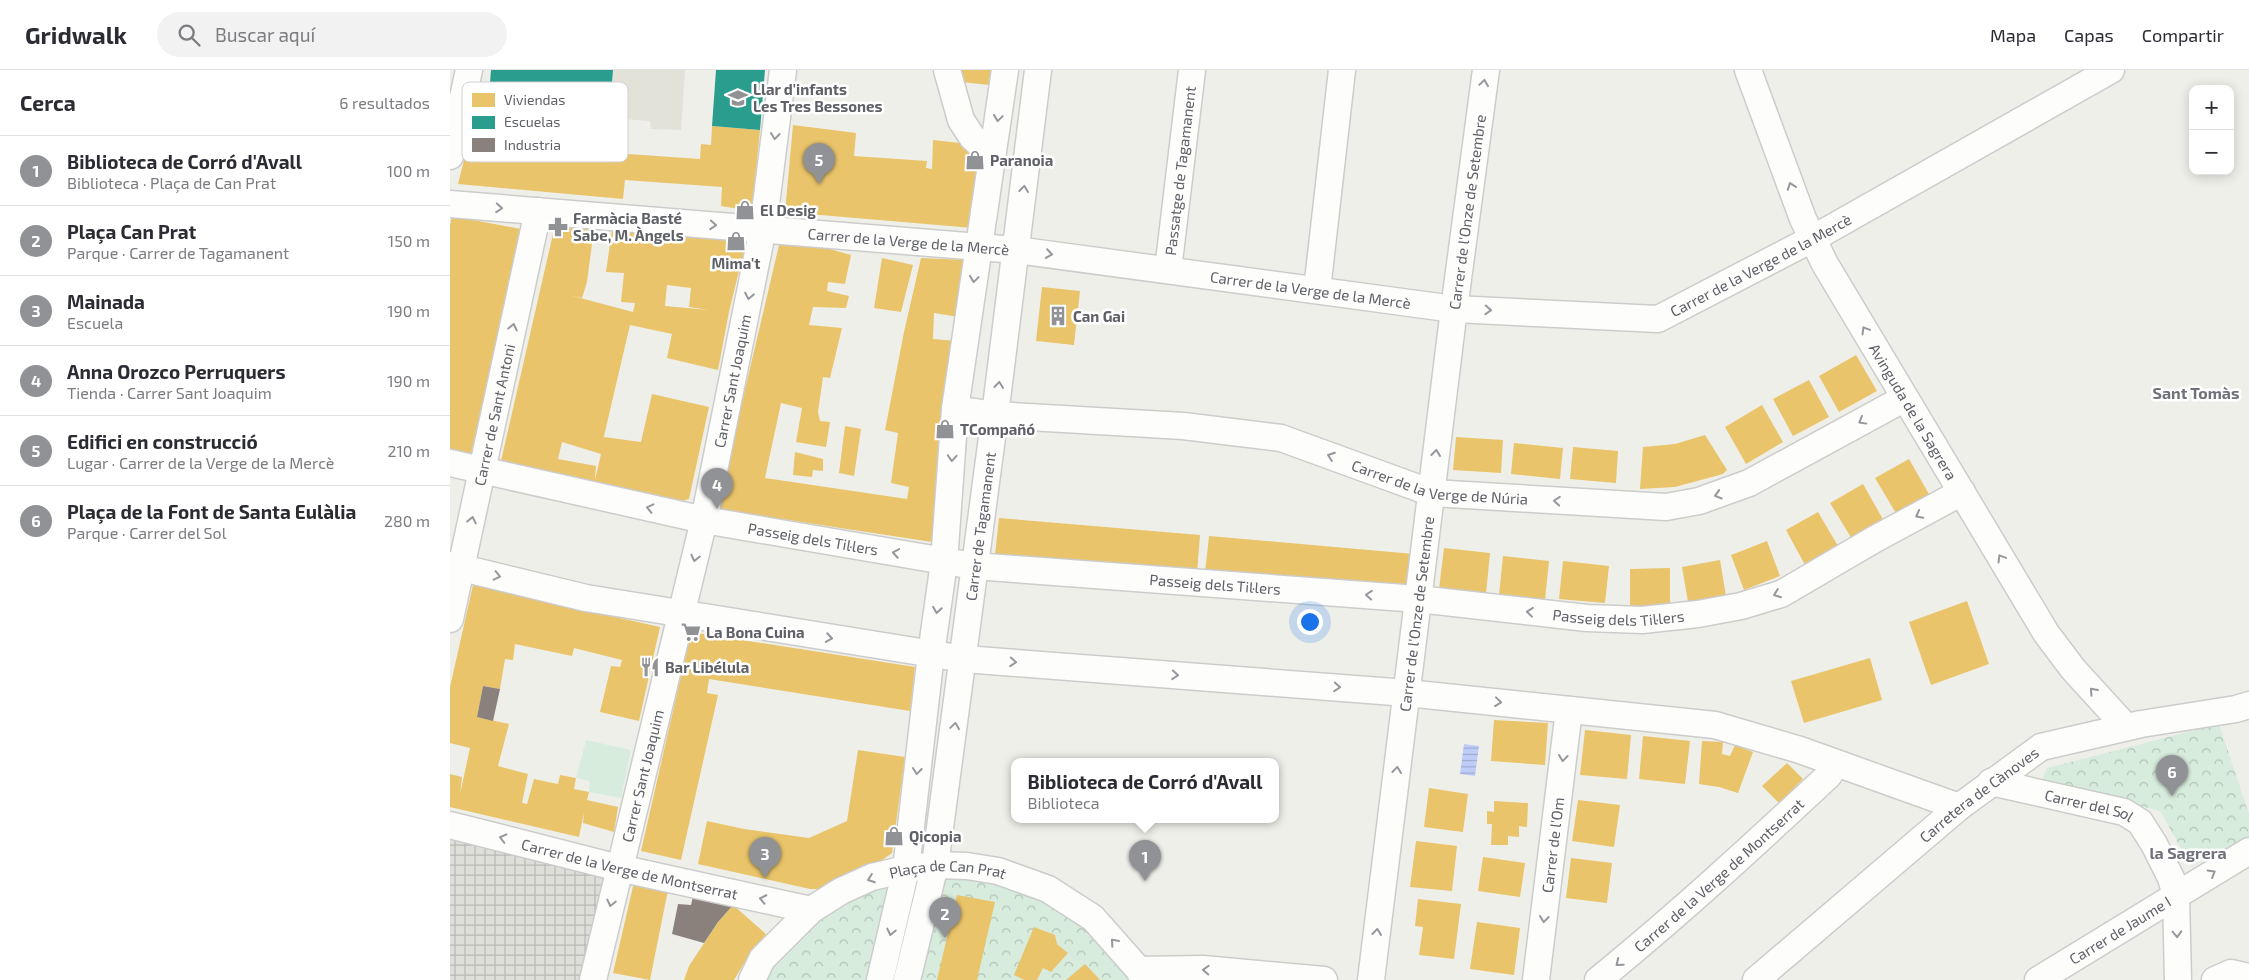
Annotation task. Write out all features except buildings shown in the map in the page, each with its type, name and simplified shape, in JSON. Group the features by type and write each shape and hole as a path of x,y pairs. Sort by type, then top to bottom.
{"street":[{"name":"Carrer Sant Joaquim","path":"593,980 704,520 763,228 783,70"},
{"path":"947,70 961,120 972,137 992,155"},
{"name":"Carrer de Tagamanent","path":"880,980 906,869 931,654 944,562 956,409 1005,70"},
{"name":"Carrer de Tagamanent","path":"907,980 935,865 964,659 974,566 995,415 1038,70"},
{"name":"Passatge de Tagamanent","path":"1168,270 1192,70"},
{"path":"1317,290 1342,70"},
{"name":"Carrer de l'Onze de Setembre","path":"1371,980 1454,309 1486,70"},
{"name":"Avinguda de la Sagrera","path":"1748,70 1812,238 1905,398 2046,633 2073,669 2126,727"},
{"name":"Carrer de la Verge de la Mercè","path":"450,204 1016,250 1454,309 1658,319 1812,238 2111,70"},
{"path":"450,156 462,102"},
{"name":"Carrer de Sant Antoni","path":"450,619 456,567 482,470 538,211"},
{"name":"Carrer de la Verge de Núria","path":"956,409 995,415 1183,426 1281,438 1432,493 1666,507 1699,500 1749,483 1905,398"},
{"name":"Passeig dels Til·lers","path":"450,463 704,520 974,566 1418,599 1587,618 1642,620 1698,614 1741,606 1781,594 1875,539 1962,492"},
{"path":"456,567 586,598 964,659 1407,693 1715,725 1800,750 1836,765 1959,807"},
{"name":"Carretera de Cànoves","path":"1756,980 1959,807 2041,747 2126,727 2236,709 2249,705"},
{"name":"Carrer de l'Om","path":"1536,980 1570,710"},
{"name":"Carrer de la Verge de Montserrat","path":"1598,980 1664,927 1736,862 1828,776 1836,765"},
{"name":"Carrer del Sol","path":"1991,782 2124,812 2140,822 2162,861 2176,895 2178,980"},
{"name":"Carrer de la Verge de Montserrat","path":"450,824 619,868 811,910"},
{"name":"Carrer de Jaume I","path":"2038,980 2249,851"},
{"name":"Plaça de Can Prat","path":"752,980 762,959 811,910 840,892 872,877 935,865 967,866 998,871 1048,889 1093,918 1141,975"},
{"path":"1141,975 1203,969 1324,980"},
{"path":"2215,980 2230,973 2249,977"}],"shaded area":[{"path":"491,70 685,70 681,130 651,129 650,121 628,119 628,82 490,82"},
{"path":"450,840 604,875 581,980 450,980"}],"green space":[{"path":"2219,724 2249,814 2249,838 2191,866 2160,811 2042,781 2047,768"},
{"path":"586,740 631,750 621,798 589,792 590,781 576,778"},
{"path":"935,865 1048,889 1137,980 752,980 811,910"}],"water":[{"path":"1464,744 1479,746 1475,776 1460,774"}],"place":[{"name":"Llar d'infants Les Tres Bessones","path":"738,98"},
{"name":"Paranoia","path":"975,160"},
{"name":"Edifici en construcció","path":"819,184"},
{"name":"El Desig","path":"745,210"},
{"name":"Farmàcia Basté Sabe, M. Àngels","path":"558,227"},
{"name":"Mima't","path":"736,241"},
{"name":"Can Gai","path":"1058,316"},
{"name":"TCompañó","path":"945,429"},
{"name":"Anna Orozco Perruquers","path":"717,509"},
{"name":"La Bona Cuina","path":"691,632"},
{"name":"Bar Libélula","path":"650,667"},
{"name":"Plaça de la Font de Santa Eulàlia","path":"2172,796"},
{"name":"Qicopia","path":"894,836"},
{"name":"Mainada","path":"765,878"},
{"name":"Biblioteca de Corró d'Avall","path":"1145,881"},
{"name":"Plaça Can Prat","path":"945,938"}],"district":[{"name":"Sant Tomàs","path":"2196,392"},
{"name":"la Sagrera","path":"2188,852"}]}
